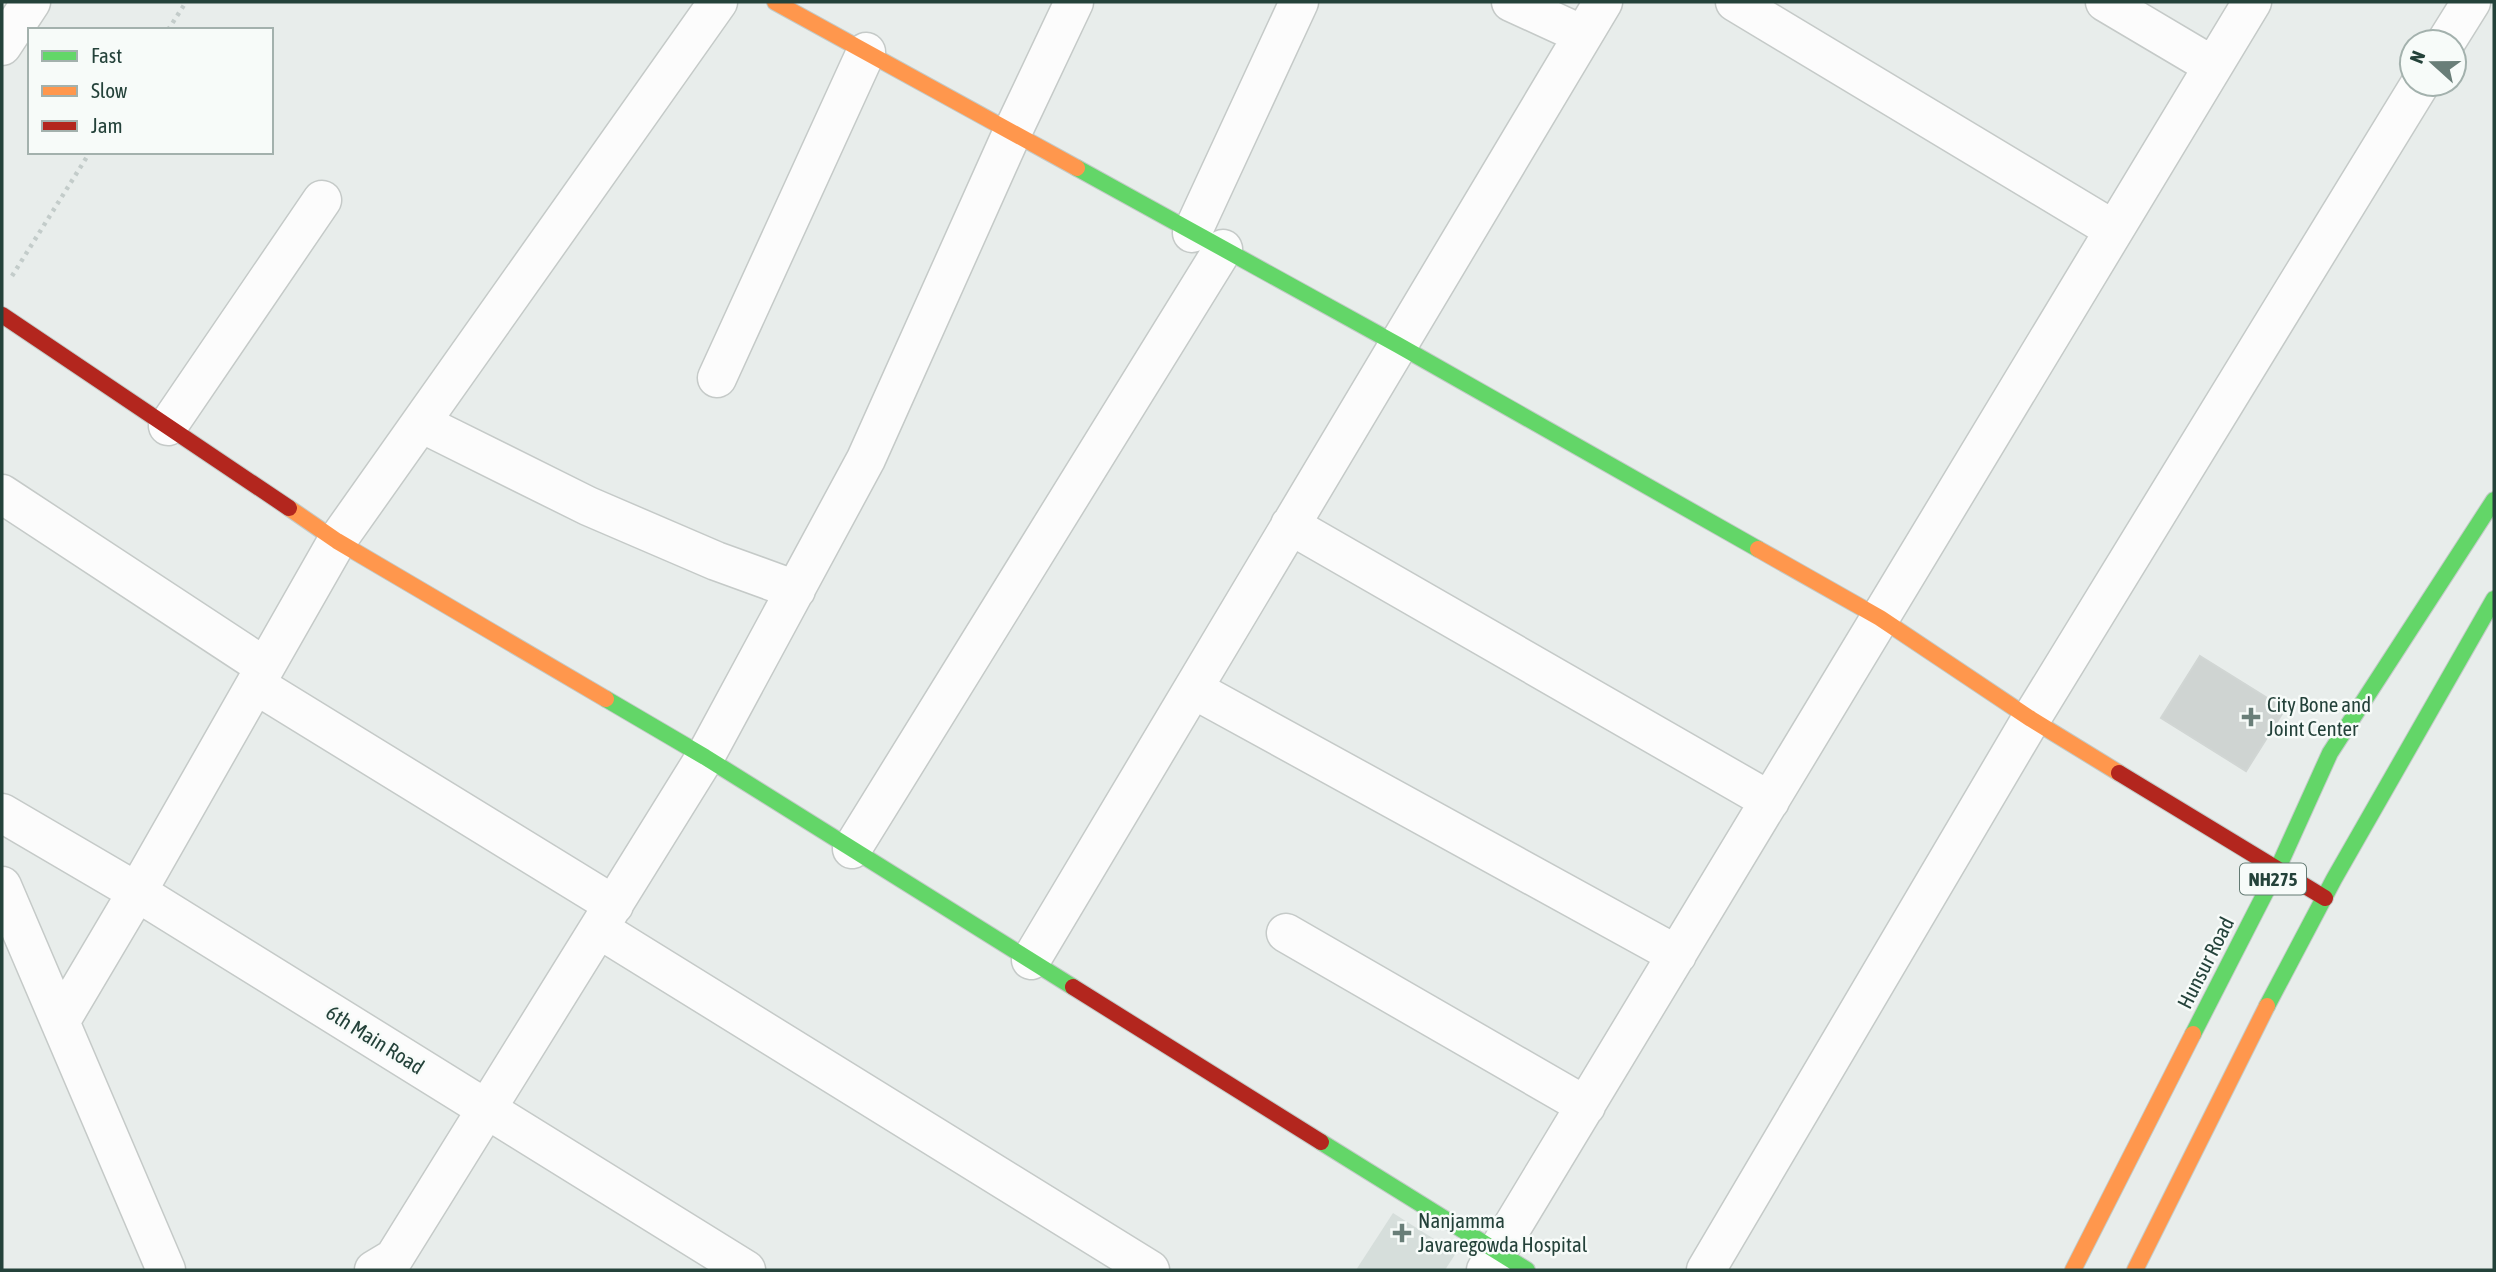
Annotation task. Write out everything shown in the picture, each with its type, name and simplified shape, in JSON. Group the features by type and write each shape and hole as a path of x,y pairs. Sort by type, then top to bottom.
{"street":[{"path":"2,46 31,2"},
{"path":"60,1022 337,541 718,2"},
{"path":"775,2 1398,345 1880,618 2031,719 2325,898"},
{"path":"374,1270 394,1258 705,757 866,459 1012,133 1074,2"},
{"path":"852,849 1208,241 1299,2"},
{"path":"1511,2 1583,35"},
{"path":"1031,960 1603,2"},
{"path":"1735,2 2113,230"},
{"path":"2105,2 2213,66"},
{"path":"2,314 337,541 705,757 1031,960 1504,1264 1586,1106 2252,2"},
{"path":"2455,28 2471,2"},
{"path":"718,378 866,52"},
{"path":"1706,1270 2031,719 2411,98"},
{"path":"168,426 322,200"},
{"path":"421,423 588,506 716,561 796,590"},
{"path":"2,494 606,917 1150,1270"},
{"name":"Hunsur Road","path":"2073,1270 2278,868 2330,753 2494,500"},
{"path":"1290,525 1769,801"},
{"path":"2135,1270 2250,1037 2325,898 2494,599"},
{"path":"1193,689 1677,955"},
{"name":"6th Main Road","path":"2,813 137,892 746,1270"},
{"path":"2,887 166,1270"},
{"path":"1286,933 1586,1106"}],"path":[{"path":"169,28 186,2"},
{"path":"9,280 89,154"}],"shaded area":[{"name":"Nanjamma Javaregowda Hospital","path":"1393,1213 1456,1253 1445,1270 1356,1270"}],"building":[{"path":"2200,656 2285,709 2246,771 2161,718"}],"traffic: fast":[{"path":"1077,168 1398,345 1758,549"},
{"path":"2193,1034 2278,868 2330,753 2494,500"},
{"path":"2267,1006 2334,879 2494,599"},
{"path":"606,699 705,757 1073,987"},
{"path":"1321,1142 1527,1270"}],"traffic: slow":[{"path":"775,2 1077,168"},
{"path":"289,508 337,541 606,699"},
{"path":"1758,549 1880,618 2031,719 2119,773"},
{"path":"2135,1270 2267,1006"},
{"path":"2073,1270 2193,1034"}],"traffic: jam":[{"path":"2,315 289,508"},
{"path":"2119,773 2325,898"},
{"path":"1073,987 1321,1142"}],"place":[{"name":"City Bone and Joint Center","path":"2251,717"},
{"name":"Nanjamma Javaregowda Hospital","path":"1402,1233"}]}
